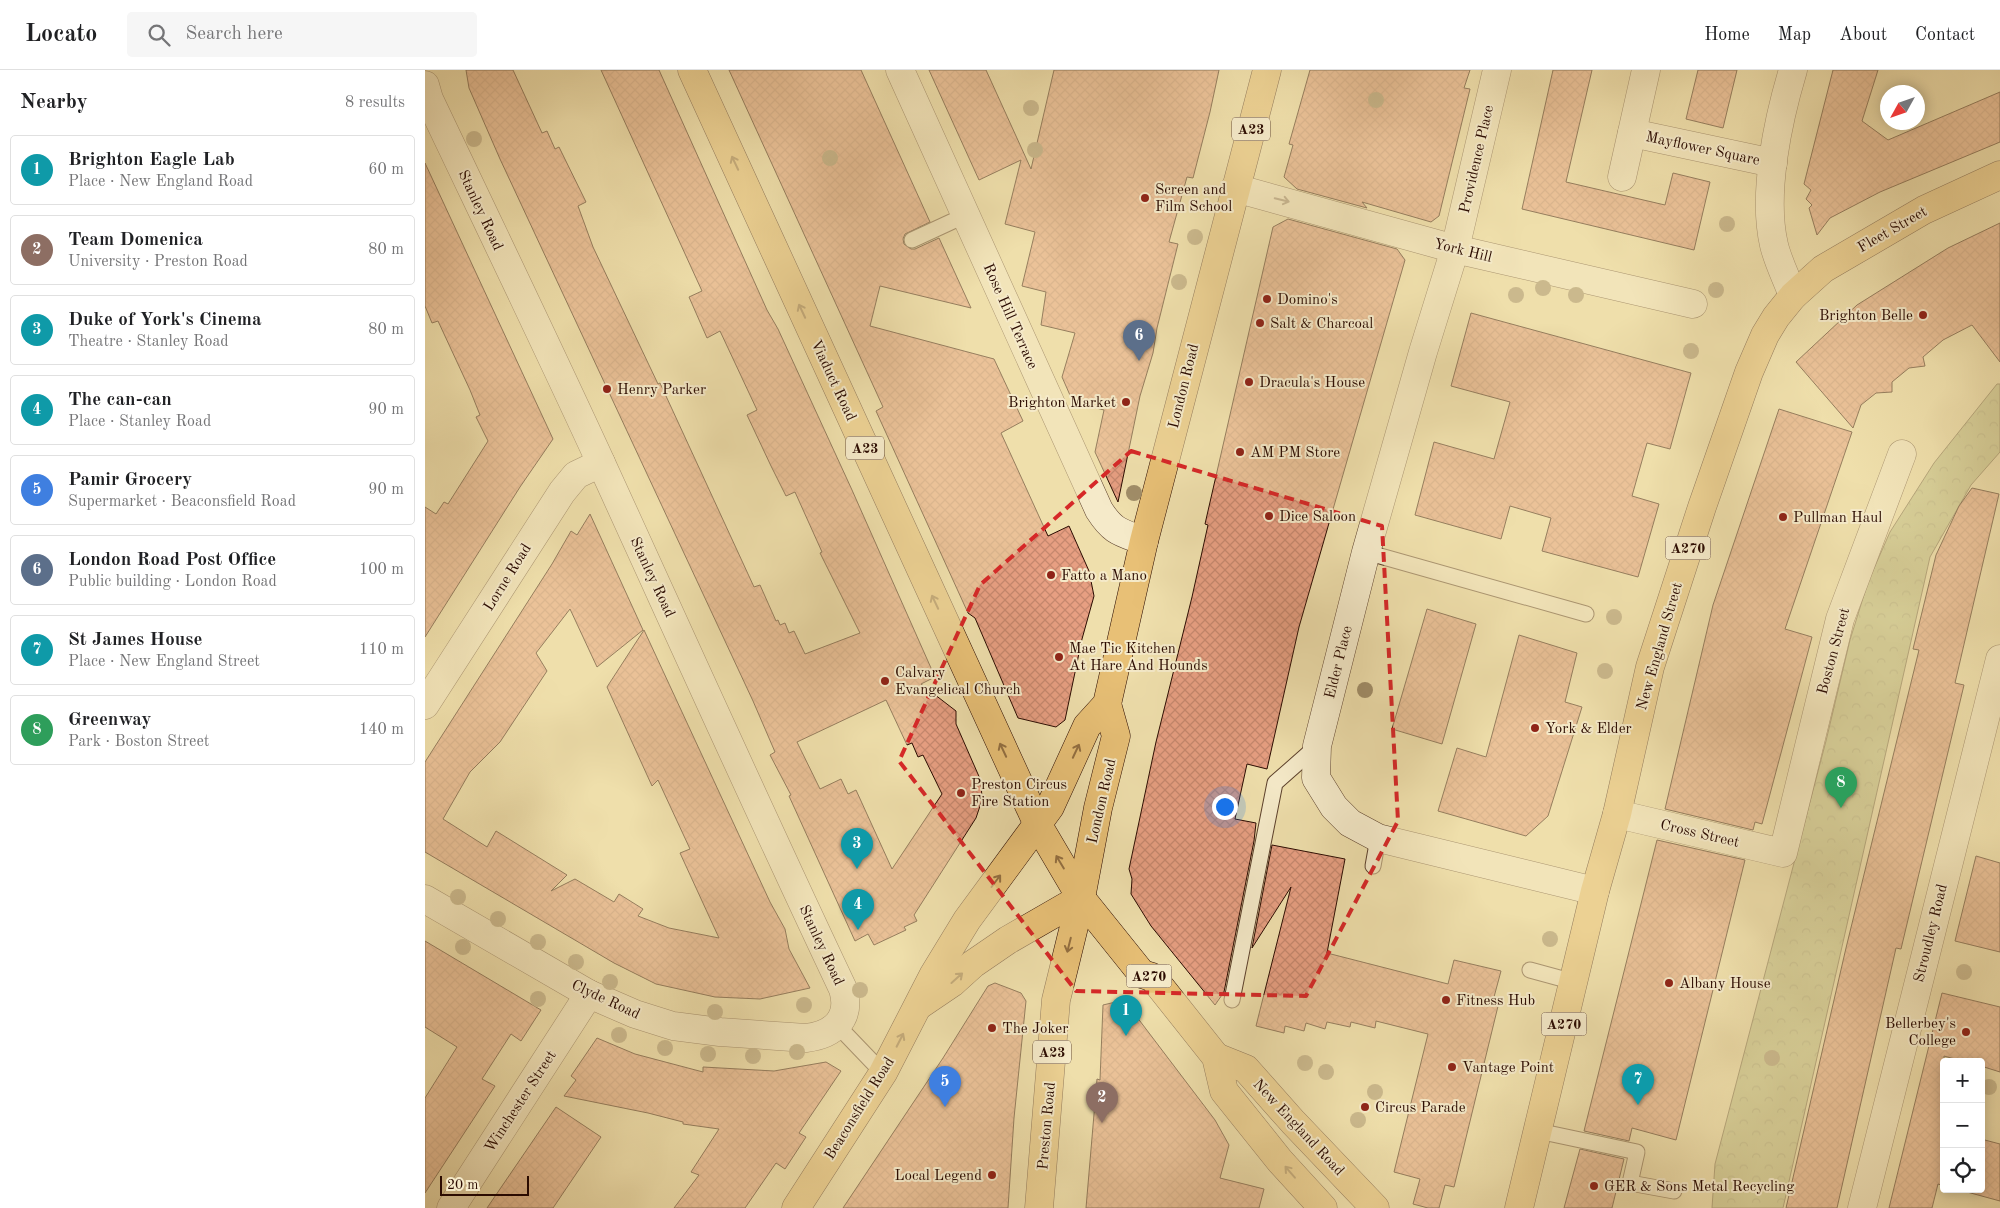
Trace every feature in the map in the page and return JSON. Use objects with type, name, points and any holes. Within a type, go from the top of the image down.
[{"type":"main road","name":"Viaduct Road","points":[[693,70],[1038,826]]},
{"type":"main road","name":"London Road","points":[[1038,826],[1050,807],[1087,726],[1107,704],[1144,540],[1267,70]]},
{"type":"main road","name":"Fleet Street","points":[[1793,296],[1823,269],[1879,236],[1924,210],[2000,175]]},
{"type":"main road","name":"New England Street","points":[[1519,1208],[1595,891],[1617,814],[1650,667],[1702,506],[1749,372],[1765,334],[1793,296]]},
{"type":"main road","name":"London Road","points":[[1081,898],[1098,808],[1116,736],[1107,704]]},
{"type":"main road","name":"A23","points":[[1038,826],[1081,898]]},
{"type":"main road","name":"Beaconsfield Road","points":[[796,1208],[883,1073],[934,974],[967,920],[1038,826]]},
{"type":"main road","name":"Beaconsfield Road","points":[[917,1007],[1008,940],[1081,898]]},
{"type":"main road","name":"A270","points":[[1081,898],[1142,974],[1152,977],[1159,984],[1216,1057],[1224,1092],[1280,1161],[1323,1208]]},
{"type":"main road","name":"Preston Road","points":[[1039,1208],[1056,1000],[1081,898]]},
{"type":"main road","name":"New England Road","points":[[1216,1057],[1246,1069],[1372,1207]]},
{"type":"street","name":"Rose Hill Terrace","points":[[900,70],[1099,510],[1109,525],[1119,532],[1144,540]]},
{"type":"street","name":"Providence Place","points":[[1455,249],[1497,70]]},
{"type":"street","name":"Mayflower Square","points":[[1622,177],[1647,70]]},
{"type":"street","points":[[1793,70],[1785,98],[1773,163],[1771,202],[1774,246],[1793,296]]},
{"type":"street","name":"Stanley Road","points":[[426,95],[601,463],[843,990],[846,1007],[837,1025]]},
{"type":"street","name":"Mayflower Square","points":[[1632,132],[1773,163]]},
{"type":"street","name":"York Hill","points":[[1235,188],[1455,249],[1693,304]]},
{"type":"street","name":"Elder Place","points":[[1455,249],[1423,352],[1366,552],[1317,746],[1316,778],[1334,807],[1350,823],[1378,838],[1595,891]]},
{"type":"street","name":"Boston Street","points":[[1783,853],[1841,618],[1902,454]]},
{"type":"street","name":"Lorne Road","points":[[425,705],[562,492],[576,475],[601,463]]},
{"type":"street","name":"Stroudley Road","points":[[1862,1208],[2000,659]]},
{"type":"street","name":"Cross Street","points":[[1617,814],[1783,853]]},
{"type":"street","name":"Clyde Road","points":[[425,899],[589,994],[635,1014],[673,1026],[720,1032],[805,1038],[823,1035],[837,1025]]},
{"type":"street","name":"Winchester Street","points":[[451,1208],[589,994]]},
{"type":"lane","points":[[912,240],[966,215]]},
{"type":"lane","points":[[1366,552],[1586,614]]},
{"type":"lane","points":[[1232,1000],[1275,783],[1317,746]]},
{"type":"lane","points":[[1373,866],[1378,838]]},
{"type":"lane","points":[[1531,970],[1574,982]]},
{"type":"lane","points":[[837,1025],[883,1073]]},
{"type":"lane","points":[[1538,1131],[1637,1152],[1630,1183],[1674,1191]]},
{"type":"highlighted area","points":[[1131,451],[1382,526],[1398,821],[1306,996],[1076,991],[899,761],[980,585]]},
{"type":"green space","points":[[1997,384],[2000,384],[2000,452],[1971,485],[1930,557],[1783,1208],[1712,1208],[1715,1164],[1826,741],[1850,640],[1868,582],[1890,532],[1934,463]]},
{"type":"building","points":[[466,70],[513,70],[542,133],[547,131],[555,149],[559,147],[586,202],[578,206],[593,247],[658,384],[660,383],[754,587],[760,585],[776,621],[778,620],[780,625],[785,623],[789,633],[794,631],[805,654],[860,633],[820,553],[822,552],[795,492],[786,496],[747,415],[757,410],[720,331],[707,338],[689,297],[702,291],[601,70],[659,70],[767,310],[778,329],[852,490],[935,677],[921,684],[956,711],[956,724],[981,781],[982,800],[976,818],[914,915],[917,921],[904,927],[906,930],[874,945],[868,934],[855,941],[789,796],[791,795],[770,755],[775,752],[753,701],[500,159],[469,88]],"holes":[[[886,700],[907,745],[912,743],[918,757],[923,755],[942,794],[892,869],[856,790],[848,794],[841,779],[820,789],[797,742]]]},
{"type":"building","points":[[729,70],[861,70],[930,222],[905,234],[904,244],[911,249],[915,249],[939,238],[971,308],[880,286],[870,326],[994,359],[1023,421],[1001,433],[1048,536],[1069,526],[1089,571],[1094,596],[1082,639],[1065,720],[1056,727],[1018,718],[975,618],[968,613],[876,411],[883,407]]},
{"type":"building","points":[[929,70],[986,70],[1031,169],[1054,70],[1219,70],[1193,178],[1187,177],[1169,242],[1178,244],[1157,328],[1153,353],[1140,396],[1118,502],[1095,452],[1104,410],[1073,402],[1062,377],[1075,333],[1041,325],[1046,292],[1022,286],[1035,232],[1005,224],[1021,160],[979,180]]},
{"type":"building","points":[[1310,70],[1470,70],[1464,88],[1470,89],[1439,216],[1431,222],[1362,202],[1367,208],[1297,189],[1284,177],[1293,145],[1289,144]]},
{"type":"building","points":[[1553,70],[1592,70],[1566,182],[1665,205],[1673,173],[1710,182],[1694,250],[1522,209]]},
{"type":"building","points":[[1698,70],[1737,70],[1723,128],[1686,119]]},
{"type":"building","points":[[1833,70],[1878,70],[1862,121],[1888,140],[1911,130],[1925,130],[1925,124],[2000,92],[2000,142],[1880,192],[1830,218],[1817,235],[1809,208],[1812,205],[1806,199],[1811,190],[1804,184]]},
{"type":"building","points":[[425,163],[553,439],[520,487],[425,637],[425,507],[436,514],[444,502],[448,504],[488,441],[476,417],[480,415],[470,390],[438,321],[432,323],[425,306]]},
{"type":"building","points":[[1288,219],[1397,249],[1405,260],[1299,627],[1267,769],[1247,764],[1235,819],[1256,823],[1254,841],[1224,992],[1215,1005],[1151,926],[1131,894],[1132,879],[1129,869],[1156,742],[1192,597],[1208,525],[1205,524],[1273,227]]},
{"type":"building","name":"Brighton Belle","points":[[2000,223],[2000,362],[1972,325],[1943,340],[1923,357],[1925,366],[1909,368],[1892,382],[1892,392],[1876,393],[1861,405],[1853,428],[1796,362],[1857,305],[1948,248]]},
{"type":"building","points":[[1471,313],[1691,373],[1670,449],[1647,443],[1632,496],[1659,504],[1638,577],[1542,551],[1551,518],[1510,506],[1501,539],[1415,515],[1434,442],[1494,459],[1510,402],[1451,386]]},
{"type":"building","points":[[1779,409],[1852,432],[1785,629],[1812,637],[1762,824],[1755,822],[1753,830],[1665,809],[1713,605]]},
{"type":"building","points":[[1972,488],[1999,494],[1955,683],[1964,685],[1901,949],[1896,948],[1837,1208],[1786,1208],[1846,948],[1919,650],[1913,649],[1936,555],[1959,506]]},
{"type":"building","points":[[590,514],[643,630],[597,667],[570,609],[536,653],[547,671],[500,742],[470,772],[443,819],[487,847],[496,831],[567,875],[551,891],[575,879],[614,902],[619,894],[643,909],[638,916],[669,928],[719,938],[680,853],[690,849],[658,780],[652,786],[607,687],[644,630],[770,902],[785,929],[789,949],[810,988],[760,999],[715,997],[656,984],[614,963],[425,852],[425,762],[552,564],[571,531],[577,535]]},
{"type":"building","points":[[1427,609],[1476,624],[1442,744],[1392,729]]},
{"type":"building","name":"York & Elder","points":[[1519,635],[1577,653],[1565,702],[1582,707],[1548,816],[1526,836],[1438,811],[1457,748],[1486,757]]},
{"type":"building","name":"Albany House","points":[[1657,840],[1745,860],[1676,1140],[1632,1128],[1629,1141],[1584,1131]]},
{"type":"building","points":[[1272,845],[1345,859],[1327,953],[1448,984],[1454,960],[1501,971],[1494,997],[1500,998],[1454,1187],[1445,1185],[1439,1208],[1428,1208],[1413,1204],[1420,1179],[1394,1172],[1428,1034],[1376,1021],[1375,1028],[1351,1022],[1350,1027],[1327,1022],[1325,1029],[1306,1023],[1304,1031],[1285,1026],[1284,1033],[1256,1026],[1291,887],[1252,948]]},
{"type":"building","points":[[1976,856],[2000,863],[2000,952],[1955,941]]},
{"type":"building","points":[[425,941],[541,1010],[521,1041],[511,1034],[482,1079],[495,1086],[425,1193],[425,1098],[457,1047],[425,1027]]},
{"type":"building","points":[[995,983],[1021,993],[1026,1001],[1014,1118],[1008,1208],[843,1208],[943,1058],[988,986]]},
{"type":"building","name":"Bellerbey's College","points":[[1942,993],[2000,1007],[2000,1072],[1985,1067],[1985,1058],[1951,1058],[1944,1056],[1944,1058],[1940,1058],[1940,1185],[1938,1184],[1932,1208],[1889,1208]]},
{"type":"building","points":[[1124,1000],[1215,1120],[1229,1145],[1220,1178],[1264,1189],[1259,1208],[1086,1208],[1097,1079],[1100,1080],[1103,1005]]},
{"type":"building","points":[[597,1038],[635,1054],[703,1072],[703,1067],[774,1071],[826,1062],[841,1071],[799,1133],[806,1137],[785,1169],[776,1163],[745,1208],[674,1208],[699,1175],[691,1172],[719,1129],[683,1124],[683,1122],[648,1113],[564,1096],[576,1080],[571,1076]]},
{"type":"building","points":[[556,1107],[601,1137],[553,1208],[487,1208]]},
{"type":"building","points":[[1985,1140],[2000,1144],[2000,1201],[1971,1193],[1985,1193]]},
{"type":"building","name":"GER & Sons Metal Recycling","points":[[1580,1149],[1624,1159],[1612,1208],[1564,1208]]},
{"type":"place","name":"Screen and Film School","points":[[1145,198]]},
{"type":"place","name":"Domino's","points":[[1267,299]]},
{"type":"place","name":"Brighton Belle","points":[[1923,315]]},
{"type":"place","name":"Salt & Charcoal","points":[[1260,323]]},
{"type":"place","name":"London Road Post Office","points":[[1139,361]]},
{"type":"place","name":"Dracula's House","points":[[1249,382]]},
{"type":"place","name":"Henry Parker","points":[[607,389]]},
{"type":"place","name":"Brighton Market","points":[[1126,402]]},
{"type":"place","name":"AM PM Store","points":[[1240,452]]},
{"type":"place","name":"Dice Saloon","points":[[1269,516]]},
{"type":"place","name":"Pullman Haul","points":[[1783,517]]},
{"type":"place","name":"Fatto a Mano","points":[[1051,575]]},
{"type":"place","name":"Mae Tic Kitchen At Hare And Hounds","points":[[1059,657]]},
{"type":"place","name":"Calvary Evangelical Church","points":[[885,681]]},
{"type":"place","name":"York & Elder","points":[[1535,728]]},
{"type":"place","name":"Preston Circus Fire Station","points":[[961,793]]},
{"type":"place","name":"Greenway","points":[[1841,808]]},
{"type":"place","name":"Duke of York's Cinema","points":[[857,869]]},
{"type":"place","name":"The can-can","points":[[858,930]]},
{"type":"place","name":"Albany House","points":[[1669,983]]},
{"type":"place","name":"Fitness Hub","points":[[1446,1000]]},
{"type":"place","name":"The Joker","points":[[992,1028]]},
{"type":"place","name":"Bellerbey's College","points":[[1966,1032]]},
{"type":"place","name":"Brighton Eagle Lab","points":[[1126,1036]]},
{"type":"place","name":"Vantage Point","points":[[1452,1067]]},
{"type":"place","name":"St James House","points":[[1638,1105]]},
{"type":"place","name":"Pamir Grocery","points":[[945,1107]]},
{"type":"place","name":"Circus Parade","points":[[1365,1107]]},
{"type":"place","name":"Team Domenica","points":[[1102,1123]]},
{"type":"place","name":"Local Legend","points":[[992,1175]]},
{"type":"place","name":"GER & Sons Metal Recycling","points":[[1594,1186]]}]
